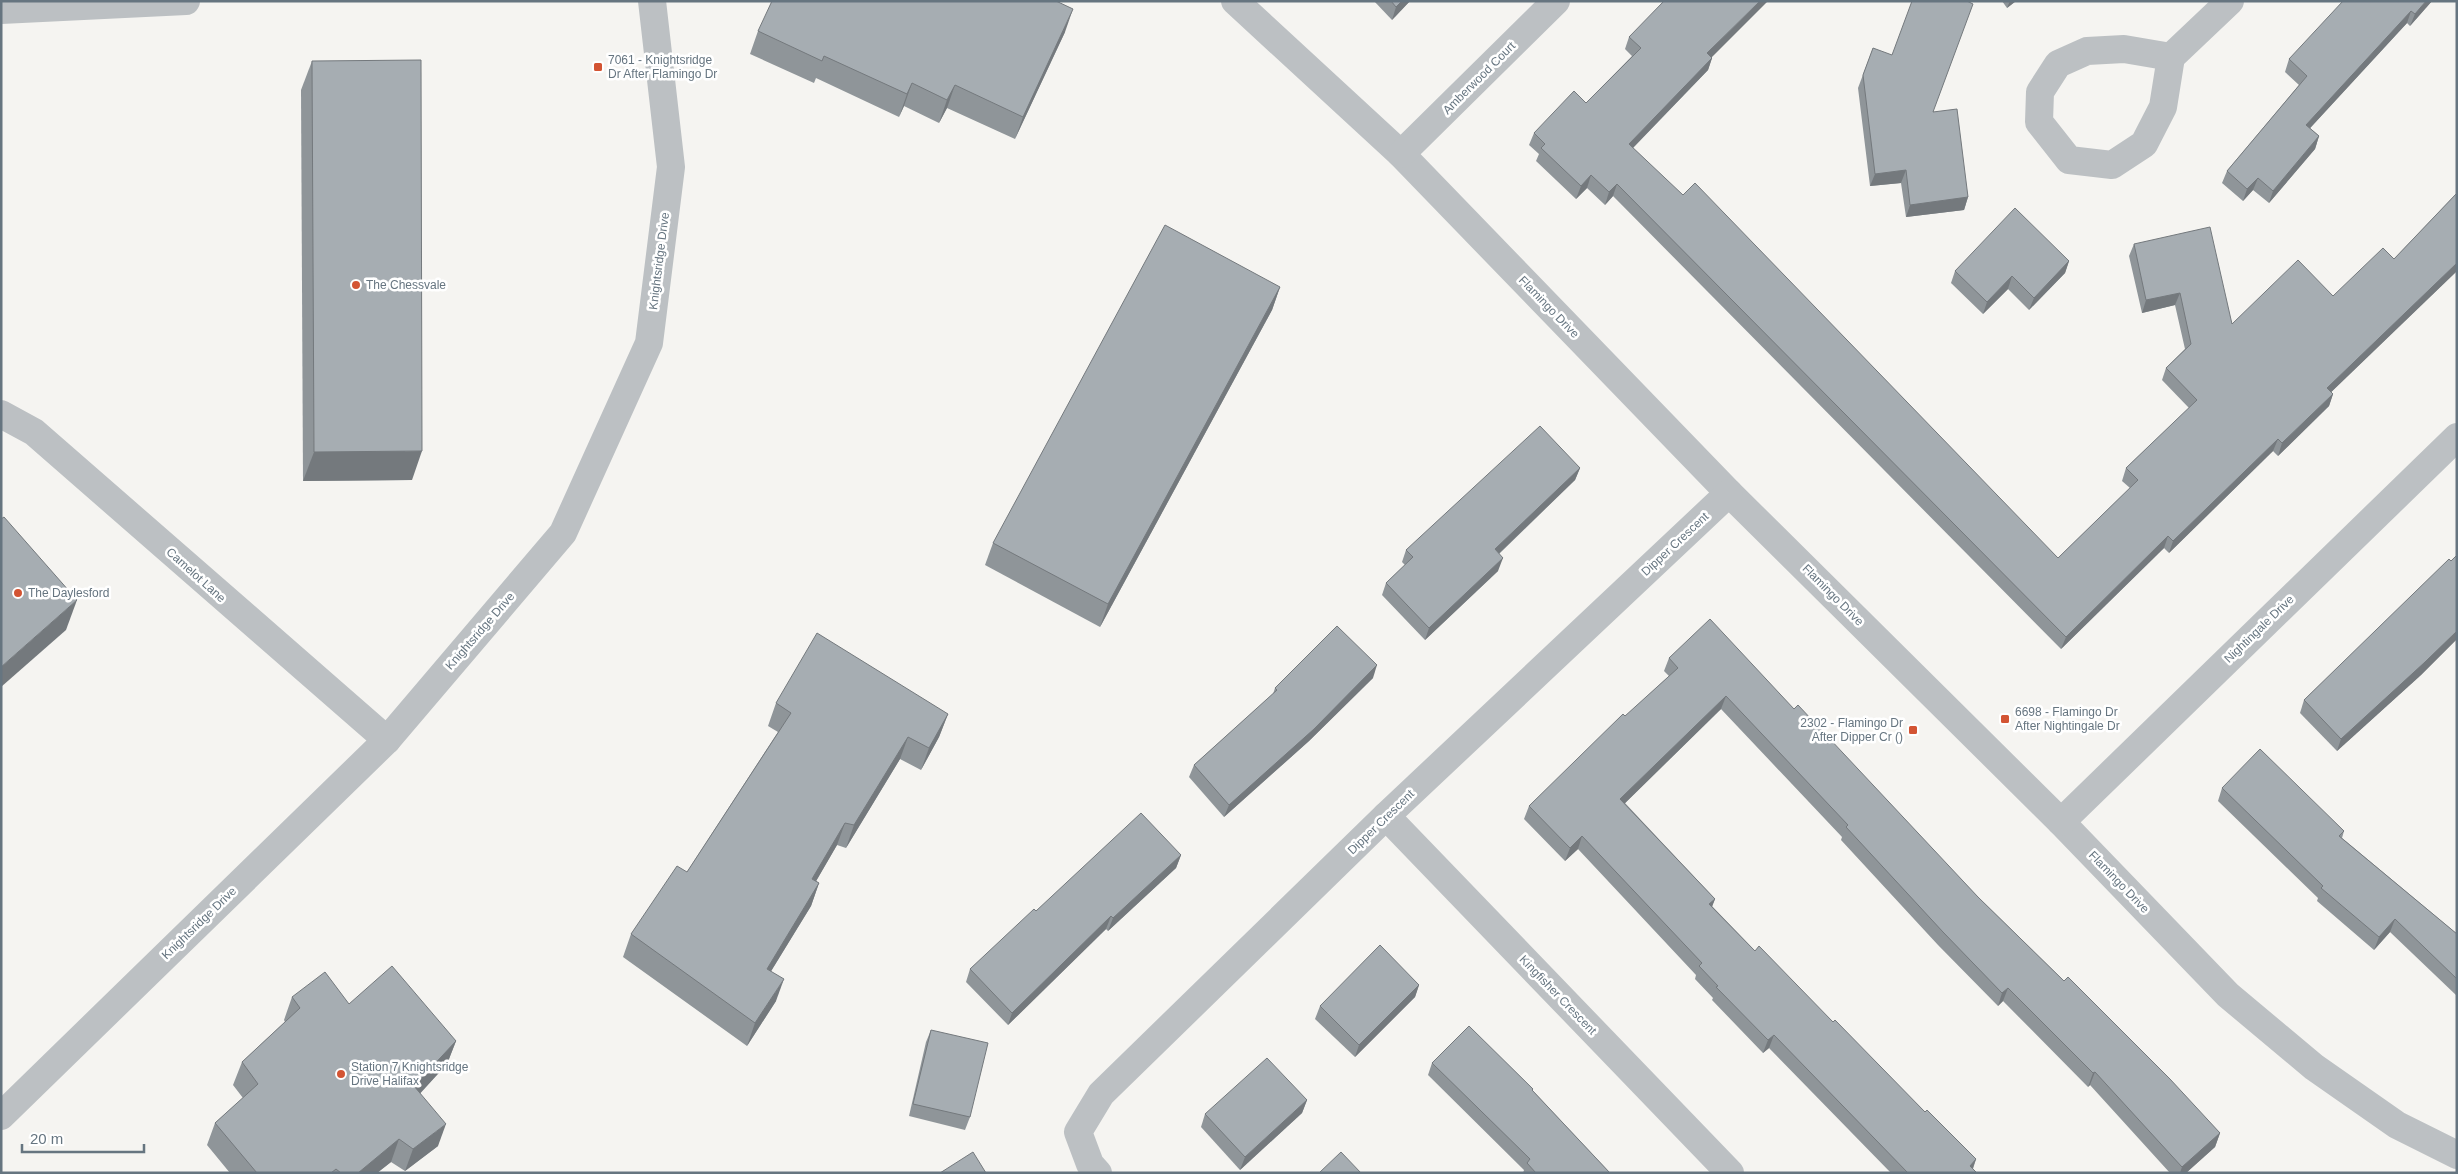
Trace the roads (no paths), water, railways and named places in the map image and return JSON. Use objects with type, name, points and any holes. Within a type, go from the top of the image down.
[{"type":"street","points":[[1,10],[186,1]]},
{"type":"street","name":"Knightsridge Drive","points":[[1,1116],[386,740],[564,533],[649,343],[671,167],[652,1]]},
{"type":"street","name":"Flamingo Drive","points":[[1236,1],[1401,154],[1729,492],[2061,822],[2228,995],[2314,1067],[2397,1125],[2457,1156]]},
{"type":"street","name":"Amberwood Court","points":[[1401,154],[1556,1]]},
{"type":"street","points":[[2171,57],[2124,49],[2087,51],[2058,64],[2040,92],[2040,122],[2069,160],[2112,165],[2144,144],[2163,108],[2171,57],[2230,1]]},
{"type":"street","name":"Camelot Lane","points":[[1,414],[34,432],[386,740]]},
{"type":"street","name":"Nightingale Drive","points":[[2061,822],[2457,436]]},
{"type":"street","name":"Dipper Crescent","points":[[1098,1173],[1090,1164],[1078,1132],[1101,1094],[1386,816],[1729,492]]},
{"type":"street","name":"Kingfisher Crescent","points":[[1386,816],[1730,1173]]},
{"type":"place","name":"7061 - Knightsridge Dr After Flamingo Dr","points":[[598,67]]},
{"type":"place","name":"The Chessvale","points":[[356,285]]},
{"type":"place","name":"The Daylesford","points":[[18,593]]},
{"type":"place","name":"6698 - Flamingo Dr After Nightingale Dr","points":[[2005,719]]},
{"type":"place","name":"2302 - Flamingo Dr After Dipper Cr ()","points":[[1913,730]]},
{"type":"place","name":"Station 7 Knightsridge Drive Halifax","points":[[341,1074]]}]
